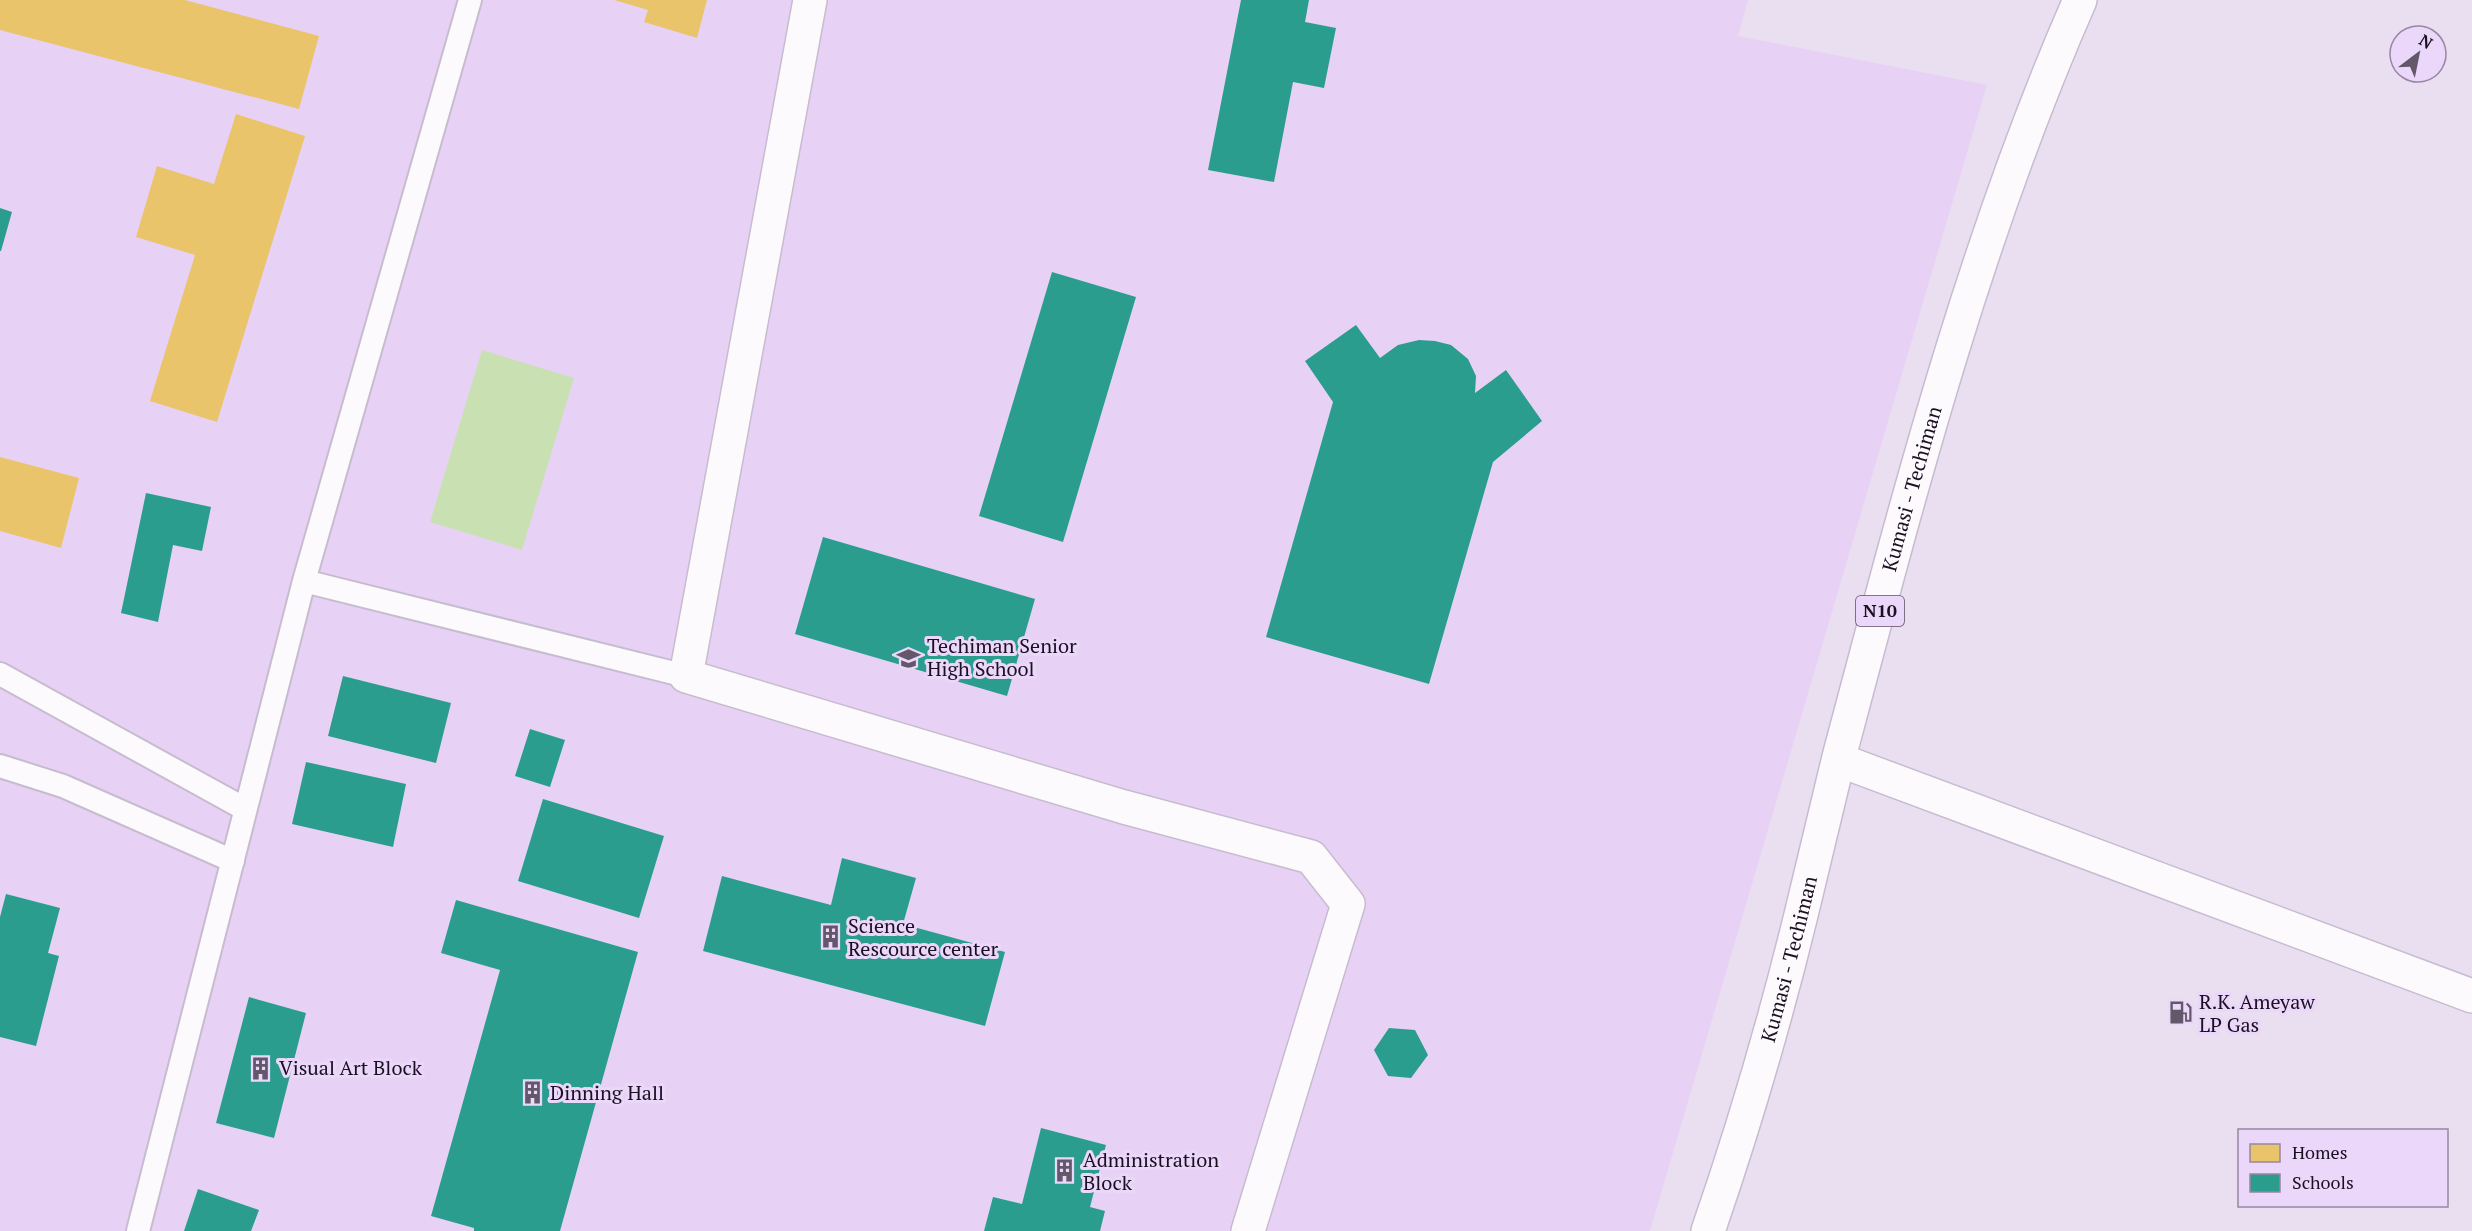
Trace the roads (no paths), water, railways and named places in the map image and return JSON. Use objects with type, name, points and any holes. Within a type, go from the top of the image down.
[{"type":"main road","points":[[810,0],[686,675],[1124,807],[1311,856],[1348,904],[1248,1231]]},
{"type":"main road","name":"Kumasi - Techiman","points":[[1708,1231],[1759,1068],[1801,918],[1839,760],[1936,403],[1984,250],[2026,134],[2080,0]]},
{"type":"main road","points":[[1839,760],[2472,996]]},
{"type":"lane","points":[[138,1231],[304,581],[470,0]]},
{"type":"lane","points":[[304,581],[686,675]]},
{"type":"lane","points":[[0,674],[245,810]]},
{"type":"lane","points":[[0,766],[63,786],[233,861]]},
{"type":"place","name":"Techiman Senior High School","points":[[909,658]]},
{"type":"place","name":"Science Rescource center","points":[[830,937]]},
{"type":"place","name":"R.K. Ameyaw LP Gas","points":[[2181,1013]]},
{"type":"place","name":"Visual Art Block","points":[[261,1068]]},
{"type":"place","name":"Dinning Hall","points":[[532,1093]]},
{"type":"place","name":"Administration Block","points":[[1065,1171]]}]
